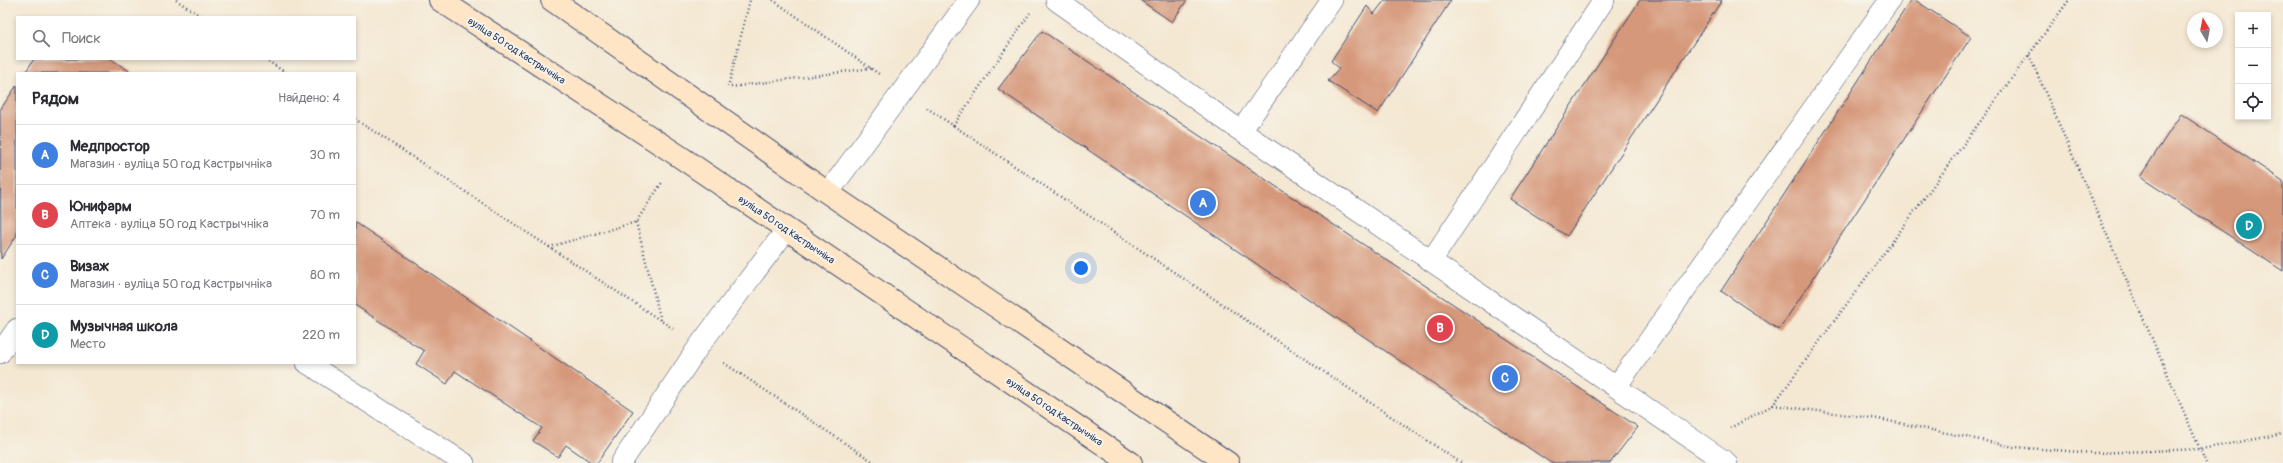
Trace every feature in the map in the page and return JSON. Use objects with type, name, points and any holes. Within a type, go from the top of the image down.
[{"type":"main road","name":"вуліца 50 год Кастрычніка","points":[[440,0],[786,229],[1131,463]]},
{"type":"main road","points":[[552,0],[828,193],[1228,463]]},
{"type":"lane","points":[[828,193],[969,0]]},
{"type":"lane","points":[[1056,0],[1241,131],[1727,463]]},
{"type":"lane","points":[[1241,131],[1332,0]]},
{"type":"lane","points":[[1431,260],[1604,0]]},
{"type":"lane","points":[[1616,387],[1890,0]]},
{"type":"lane","points":[[621,463],[699,346],[786,229]]},
{"type":"lane","points":[[0,353],[16,330]]},
{"type":"lane","points":[[309,364],[464,463]]},
{"type":"path","points":[[176,0],[200,16]]},
{"type":"path","points":[[773,0],[871,68],[902,92],[1461,463]]},
{"type":"path","points":[[1700,444],[1773,405],[2069,0]]},
{"type":"path","points":[[2029,55],[2206,463]]},
{"type":"path","points":[[266,60],[284,72]]},
{"type":"path","points":[[728,88],[871,68]]},
{"type":"path","points":[[356,120],[875,463]]},
{"type":"path","points":[[636,222],[661,321]]},
{"type":"path","points":[[1773,405],[1879,419],[2014,447],[2094,453],[2201,449],[2283,434]]},
{"type":"building","points":[[1140,0],[1187,0],[1172,22]]},
{"type":"building","points":[[1385,0],[1451,0],[1378,113],[1328,81],[1339,68],[1331,61],[1367,6],[1374,14]]},
{"type":"building","points":[[1640,0],[1722,0],[1567,236],[1510,199]]},
{"type":"building","points":[[1911,0],[1915,0],[1971,37],[1779,330],[1721,291]]},
{"type":"building","points":[[1042,31],[1638,427],[1610,463],[1551,463],[998,89]]},
{"type":"building","points":[[33,60],[112,60],[130,72],[26,72]]},
{"type":"building","points":[[16,86],[16,236],[1,259],[0,110]]},
{"type":"building","points":[[2181,114],[2283,181],[2283,271],[2140,177]]},
{"type":"building","points":[[356,223],[633,411],[597,463],[592,463],[566,445],[558,457],[533,441],[542,428],[455,371],[447,384],[416,364],[424,351],[356,306]]},
{"type":"place","name":"Медпростор","points":[[1203,203]]},
{"type":"place","name":"Музычная школа","points":[[2249,226]]},
{"type":"place","name":"Юнифарм","points":[[1440,328]]},
{"type":"place","name":"Визаж","points":[[1505,378]]}]
